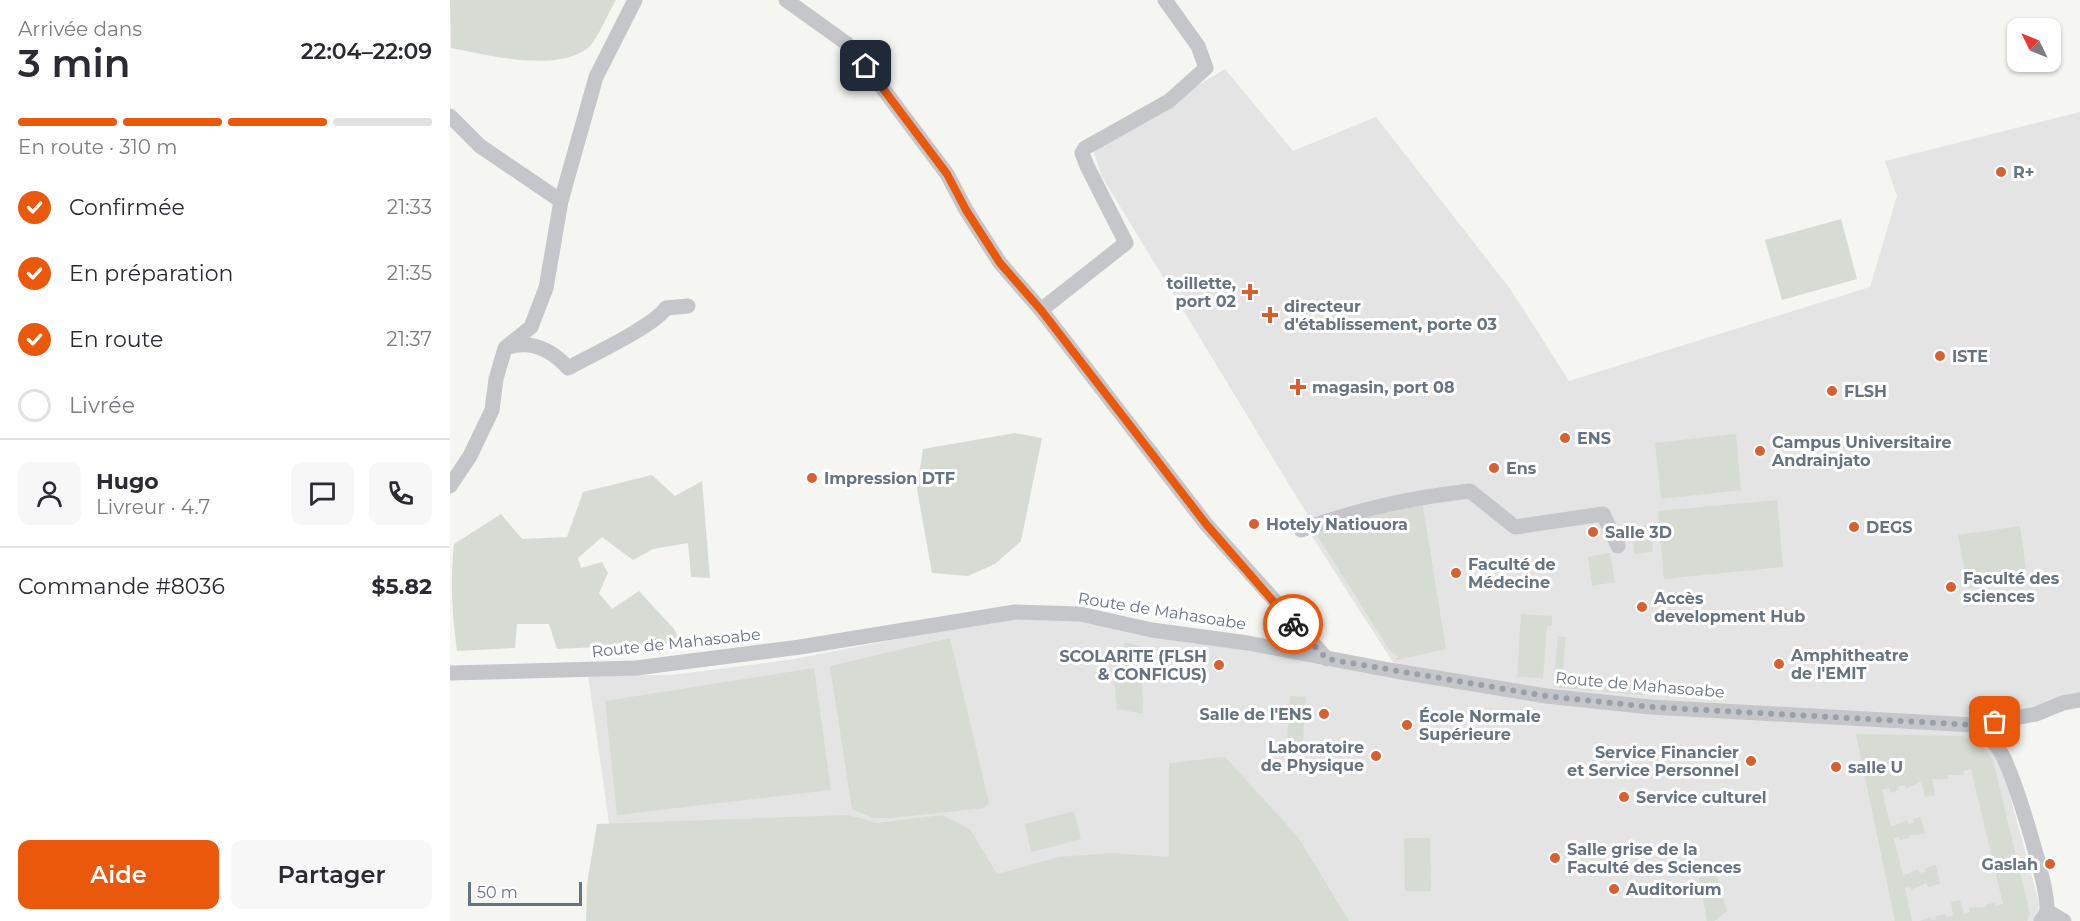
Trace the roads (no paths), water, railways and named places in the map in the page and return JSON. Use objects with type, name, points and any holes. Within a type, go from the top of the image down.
[{"type":"street","points":[[450,486],[470,456],[492,410],[496,379],[505,348],[531,327],[546,288],[561,201],[596,78],[635,0]]},
{"type":"street","points":[[786,0],[846,43],[866,66],[947,174],[966,210],[1000,263],[1041,310],[1206,524],[1327,659]]},
{"type":"street","points":[[1041,310],[1126,243],[1087,166],[1082,153],[1085,148],[1169,101],[1206,68],[1198,46],[1165,0]]},
{"type":"street","points":[[450,116],[480,146],[561,201]]},
{"type":"street","points":[[505,348],[522,343],[538,346],[558,356],[567,368],[617,340],[635,333],[660,317],[666,308],[688,306]]},
{"type":"street","points":[[1301,530],[1357,510],[1391,502],[1470,491],[1515,527],[1603,514],[1618,546]]},
{"type":"street","name":"Route de Mahasoabe","points":[[450,673],[636,668],[800,647],[1015,612],[1080,614],[1152,630],[1248,643],[1327,659],[1546,696],[1621,704],[1974,725],[2036,714],[2063,703],[2080,700]]},
{"type":"street","points":[[1974,725],[1992,740],[2002,753],[2032,846],[2044,916],[2064,921]]},
{"type":"place","name":"R+","points":[[2001,172]]},
{"type":"place","name":"toillette, port 02","points":[[1250,292]]},
{"type":"place","name":"directeur d'établissement, porte 03","points":[[1270,315]]},
{"type":"place","name":"ISTE","points":[[1940,356]]},
{"type":"place","name":"magasin, port 08","points":[[1298,387]]},
{"type":"place","name":"FLSH","points":[[1832,391]]},
{"type":"place","name":"ENS","points":[[1565,438]]},
{"type":"place","name":"Campus Universitaire Andrainjato","points":[[1760,451]]},
{"type":"place","name":"Ens","points":[[1494,468]]},
{"type":"place","name":"Impression DTF","points":[[812,478]]},
{"type":"place","name":"Hotely Natiouora","points":[[1254,524]]},
{"type":"place","name":"DEGS","points":[[1854,527]]},
{"type":"place","name":"Salle 3D","points":[[1593,532]]},
{"type":"place","name":"Faculté de Médecine","points":[[1456,573]]},
{"type":"place","name":"Faculté des sciences","points":[[1951,587]]},
{"type":"place","name":"Accès development Hub","points":[[1642,607]]},
{"type":"place","name":"Amphitheatre de l'EMIT","points":[[1779,664]]},
{"type":"place","name":"SCOLARITE (FLSH & CONFICUS)","points":[[1219,665]]},
{"type":"place","name":"Salle de l'ENS","points":[[1324,714]]},
{"type":"place","name":"École Normale Supérieure","points":[[1407,725]]},
{"type":"place","name":"Laboratoire de Physique","points":[[1376,756]]},
{"type":"place","name":"Service Financier et Service Personnel","points":[[1751,761]]},
{"type":"place","name":"salle U","points":[[1836,767]]},
{"type":"place","name":"Service culturel","points":[[1624,797]]},
{"type":"place","name":"Salle grise de la Faculté des Sciences","points":[[1555,858]]},
{"type":"place","name":"Gaslah","points":[[2050,864]]},
{"type":"place","name":"Auditorium","points":[[1614,889]]}]
